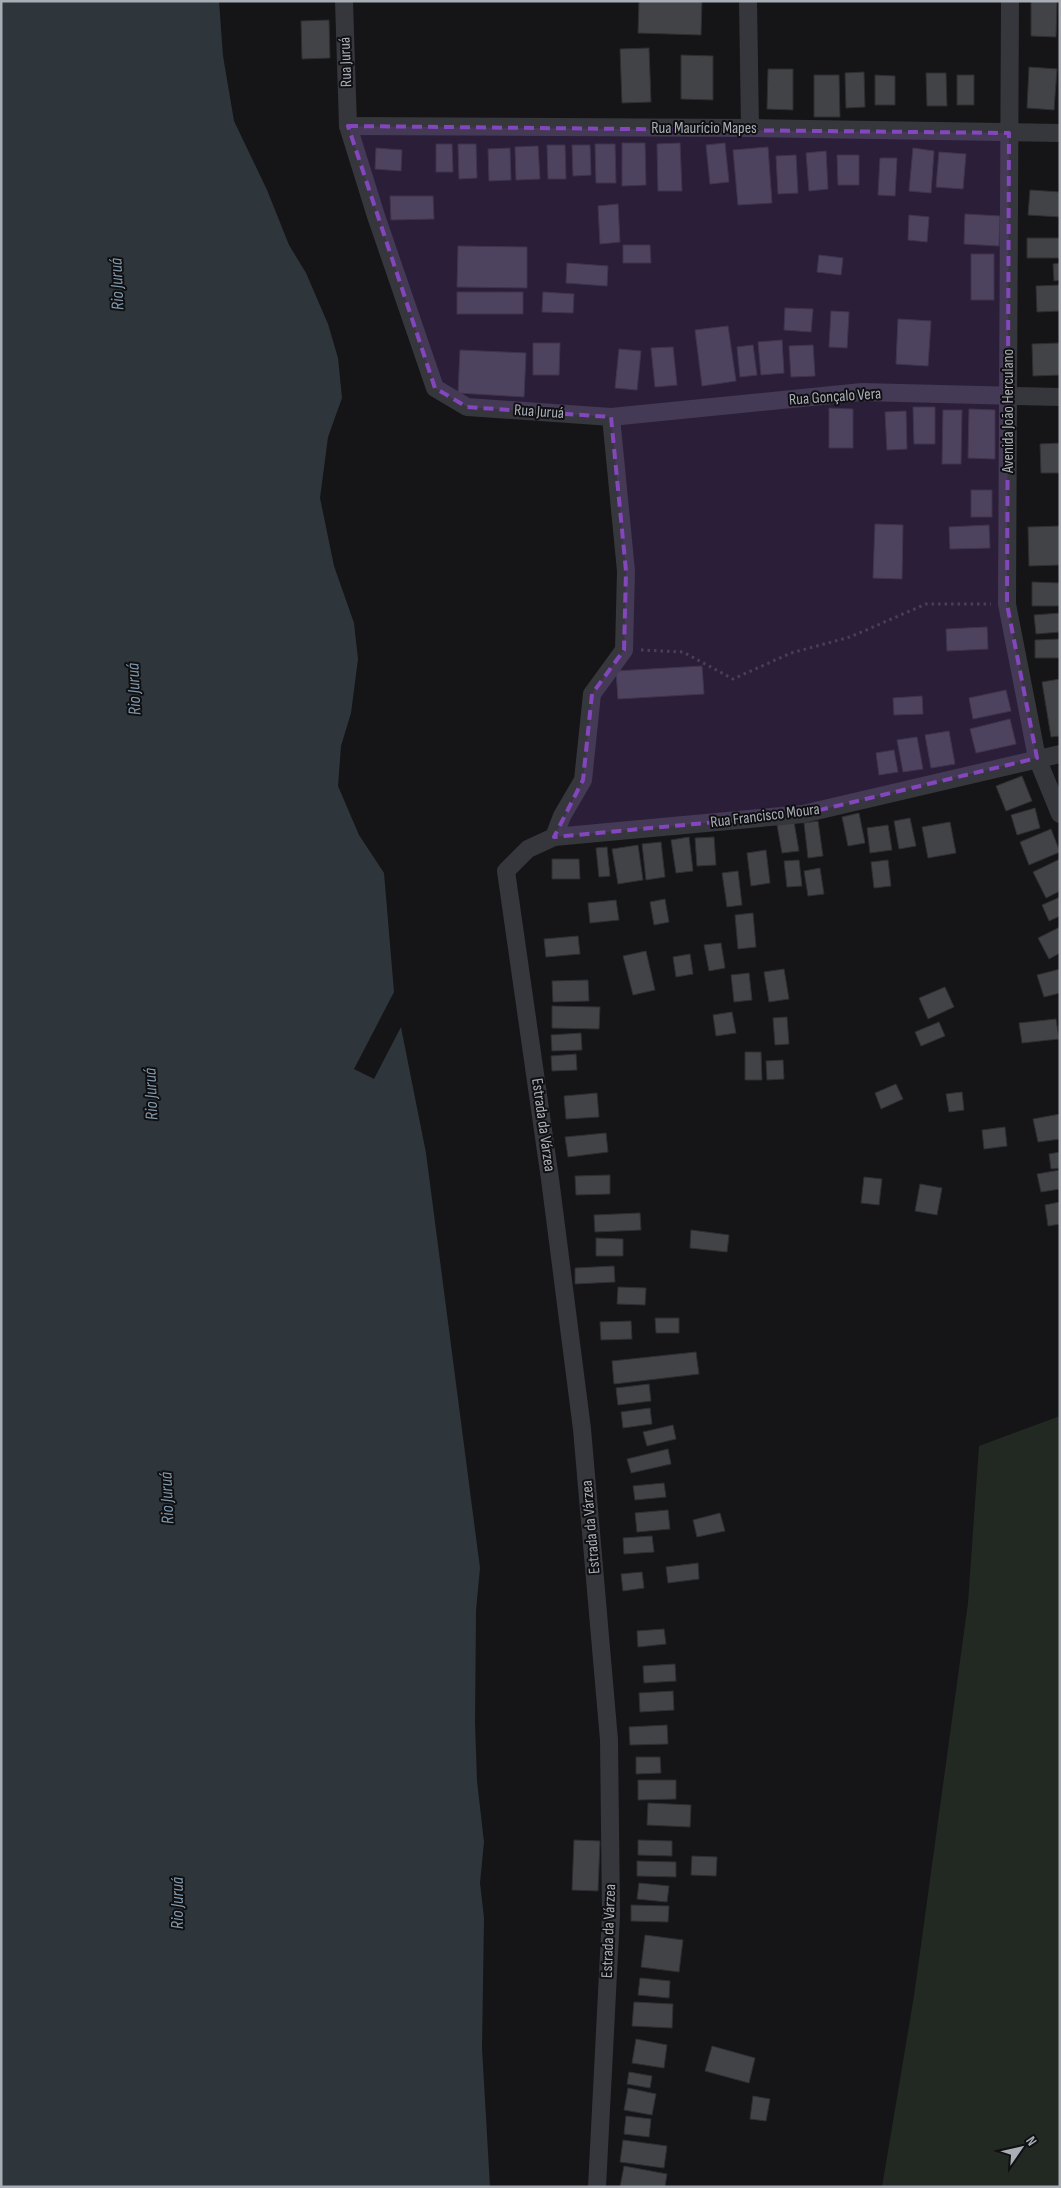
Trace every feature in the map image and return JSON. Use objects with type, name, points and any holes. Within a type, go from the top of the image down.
[{"type":"street","name":"Rua Juruá","points":[[344,1],[348,126],[376,216],[435,388],[467,407],[611,417]]},
{"type":"street","points":[[748,1],[750,128]]},
{"type":"street","name":"Avenida João Herculano","points":[[1010,1],[1007,604],[1037,758],[1060,814]]},
{"type":"street","name":"Rua Maurício Mapes","points":[[348,126],[750,128],[1060,133]]},
{"type":"street","name":"Rua Gonçalo Vera","points":[[611,417],[862,392],[1060,397]]},
{"type":"street","points":[[554,837],[562,816],[583,780],[592,694],[624,650],[626,571],[611,417]]},
{"type":"street","name":"Rua Francisco Moura","points":[[506,871],[528,849],[554,837],[803,814],[1060,754]]},
{"type":"street","name":"Estrada da Várzea","points":[[506,871],[550,1179],[582,1429],[609,1740],[611,1915],[596,2187]]},
{"type":"path","points":[[624,650],[683,652],[733,679],[791,653],[850,637],[926,604],[1007,604]]},
{"type":"highlighted area","points":[[348,126],[1009,133],[1007,604],[1037,758],[803,814],[554,837],[583,780],[592,694],[624,650],[626,571],[611,417],[467,407],[435,388]]},
{"type":"shaded area","points":[[1060,1416],[1060,2187],[882,2187],[914,1996],[968,1603],[979,1446]]},
{"type":"water","name":"Rio Juruá","points":[[1,1],[219,1],[223,56],[234,121],[267,190],[289,245],[306,273],[328,324],[338,358],[342,398],[328,437],[320,498],[334,566],[354,623],[358,659],[351,713],[341,746],[338,786],[359,835],[384,873],[394,992],[426,1153],[480,1568],[476,1610],[475,1723],[477,1781],[484,1842],[480,1883],[484,1918],[482,2048],[490,2187],[1,2187]]},
{"type":"pier","points":[[394,992],[397,994],[402,1025],[374,1079],[354,1069]]},
{"type":"building","points":[[639,1],[702,1],[701,35],[638,33]]},
{"type":"building","points":[[1031,1],[1057,1],[1056,37],[1031,36]]},
{"type":"building","points":[[329,20],[330,58],[302,59],[301,21]]},
{"type":"building","points":[[649,48],[651,102],[622,103],[620,49]]},
{"type":"building","points":[[681,55],[713,56],[713,100],[681,99]]},
{"type":"building","points":[[1029,67],[1057,69],[1054,110],[1027,108]]},
{"type":"building","points":[[768,69],[793,69],[793,110],[767,109]]},
{"type":"building","points":[[864,72],[865,107],[846,108],[845,73]]},
{"type":"building","points":[[926,73],[946,73],[947,106],[927,106]]},
{"type":"building","points":[[814,75],[839,75],[840,117],[814,117]]},
{"type":"building","points":[[875,75],[895,76],[895,105],[875,105]]},
{"type":"building","points":[[957,75],[974,75],[974,105],[957,105]]},
{"type":"building","points":[[622,143],[645,143],[646,185],[622,186]]},
{"type":"building","points":[[680,143],[682,191],[658,191],[657,144]]},
{"type":"building","points":[[725,143],[729,182],[710,184],[706,145]]},
{"type":"building","points":[[436,144],[452,144],[453,172],[436,172]]},
{"type":"building","points":[[458,144],[476,144],[477,178],[459,179]]},
{"type":"building","points":[[595,144],[615,144],[616,183],[596,183]]},
{"type":"building","points":[[547,145],[565,145],[566,179],[548,179]]},
{"type":"building","points":[[572,145],[590,145],[591,175],[573,176]]},
{"type":"building","points":[[538,146],[540,179],[516,180],[515,147]]},
{"type":"building","points":[[768,147],[772,203],[738,205],[733,150]]},
{"type":"building","points":[[376,148],[402,150],[401,171],[375,169]]},
{"type":"building","points":[[510,148],[511,180],[489,181],[488,149]]},
{"type":"building","points":[[913,148],[934,151],[931,193],[909,191]]},
{"type":"building","points":[[826,151],[828,189],[809,191],[806,153]]},
{"type":"building","points":[[939,152],[966,154],[963,189],[936,187]]},
{"type":"building","points":[[796,155],[798,193],[778,194],[776,156]]},
{"type":"building","points":[[837,155],[859,155],[859,185],[838,185]]},
{"type":"building","points":[[880,158],[897,158],[895,196],[878,195]]},
{"type":"building","points":[[1030,190],[1060,192],[1060,217],[1028,215]]},
{"type":"building","points":[[390,196],[433,196],[434,219],[391,220]]},
{"type":"building","points":[[618,204],[620,242],[600,244],[598,206]]},
{"type":"building","points":[[965,214],[1000,216],[999,246],[964,244]]},
{"type":"building","points":[[909,215],[929,217],[927,242],[908,240]]},
{"type":"building","points":[[1027,238],[1060,238],[1060,258],[1027,258]]},
{"type":"building","points":[[623,245],[650,245],[651,263],[623,263]]},
{"type":"building","points":[[458,246],[527,247],[527,288],[457,287]]},
{"type":"building","points":[[971,254],[994,254],[994,300],[971,300]]},
{"type":"building","points":[[819,255],[843,258],[841,275],[817,272]]},
{"type":"building","points":[[567,263],[608,266],[607,286],[566,283]]},
{"type":"building","points":[[1060,263],[1060,280],[1054,281],[1053,264]]},
{"type":"building","points":[[1060,285],[1060,311],[1037,312],[1036,286]]},
{"type":"building","points":[[457,292],[523,292],[523,314],[457,314]]},
{"type":"building","points":[[543,292],[574,294],[573,313],[542,312]]},
{"type":"building","points":[[785,308],[813,309],[811,332],[784,330]]},
{"type":"building","points":[[831,311],[849,312],[847,348],[829,347]]},
{"type":"building","points":[[898,319],[931,321],[928,366],[896,364]]},
{"type":"building","points":[[728,326],[736,381],[702,386],[695,330]]},
{"type":"building","points":[[782,340],[784,373],[761,375],[758,342]]},
{"type":"building","points":[[533,343],[560,343],[559,375],[533,375]]},
{"type":"building","points":[[1060,343],[1060,375],[1033,376],[1032,344]]},
{"type":"building","points":[[753,345],[757,375],[740,377],[737,347]]},
{"type":"building","points":[[813,345],[815,376],[791,377],[789,346]]},
{"type":"building","points":[[673,347],[677,385],[655,387],[651,348]]},
{"type":"building","points":[[619,349],[641,351],[637,390],[615,388]]},
{"type":"building","points":[[460,350],[526,353],[524,397],[458,393]]},
{"type":"building","points":[[913,407],[935,407],[935,444],[914,444]]},
{"type":"building","points":[[829,408],[853,409],[853,448],[829,448]]},
{"type":"building","points":[[969,409],[995,410],[995,459],[968,458]]},
{"type":"building","points":[[943,410],[962,410],[961,464],[942,464]]},
{"type":"building","points":[[906,411],[907,449],[887,450],[885,412]]},
{"type":"building","points":[[1060,443],[1060,473],[1041,473],[1040,444]]},
{"type":"building","points":[[971,490],[992,490],[992,517],[971,517]]},
{"type":"building","points":[[875,524],[903,525],[902,579],[873,578]]},
{"type":"building","points":[[989,525],[990,548],[950,549],[949,527]]},
{"type":"building","points":[[1060,526],[1060,565],[1029,566],[1028,527]]},
{"type":"building","points":[[1032,582],[1060,583],[1060,606],[1032,606]]},
{"type":"building","points":[[1060,613],[1060,632],[1036,634],[1034,615]]},
{"type":"building","points":[[987,627],[988,649],[947,651],[946,629]]},
{"type":"building","points":[[1060,639],[1060,658],[1035,658],[1035,640]]},
{"type":"building","points":[[702,666],[704,694],[618,699],[616,671]]},
{"type":"building","points":[[1060,679],[1060,736],[1051,737],[1042,682]]},
{"type":"building","points":[[1006,690],[1011,711],[973,719],[969,698]]},
{"type":"building","points":[[922,696],[923,714],[894,715],[893,698]]},
{"type":"building","points":[[1010,719],[1016,744],[976,753],[970,729]]},
{"type":"building","points":[[949,731],[955,764],[931,768],[925,735]]},
{"type":"building","points":[[917,737],[923,769],[903,772],[897,740]]},
{"type":"building","points":[[894,750],[898,772],[879,775],[876,753]]},
{"type":"building","points":[[1022,776],[1032,801],[1006,811],[996,786]]},
{"type":"building","points":[[1035,808],[1040,828],[1017,835],[1011,815]]},
{"type":"building","points":[[859,813],[865,843],[848,846],[842,817]]},
{"type":"building","points":[[910,818],[916,846],[899,849],[894,821]]},
{"type":"building","points":[[818,821],[823,856],[808,858],[804,823]]},
{"type":"building","points":[[794,822],[799,851],[782,853],[777,825]]},
{"type":"building","points":[[950,822],[956,853],[928,858],[922,827]]},
{"type":"building","points":[[888,825],[892,850],[870,853],[867,828]]},
{"type":"building","points":[[1051,829],[1060,852],[1029,865],[1020,842]]},
{"type":"building","points":[[689,837],[693,871],[676,873],[671,840]]},
{"type":"building","points":[[714,837],[716,865],[697,866],[695,838]]},
{"type":"building","points":[[661,842],[665,877],[646,880],[642,844]]},
{"type":"building","points":[[638,845],[643,880],[618,884],[612,849]]},
{"type":"building","points":[[607,847],[610,876],[599,877],[596,848]]},
{"type":"building","points":[[766,850],[770,883],[751,886],[747,853]]},
{"type":"building","points":[[552,859],[579,859],[580,879],[552,879]]},
{"type":"building","points":[[1060,859],[1060,891],[1046,898],[1033,872]]},
{"type":"building","points":[[799,860],[802,886],[787,887],[784,861]]},
{"type":"building","points":[[888,860],[891,886],[874,888],[871,862]]},
{"type":"building","points":[[820,868],[824,894],[808,896],[804,871]]},
{"type":"building","points":[[738,871],[742,905],[727,907],[722,873]]},
{"type":"building","points":[[1060,897],[1060,916],[1049,921],[1042,905]]},
{"type":"building","points":[[665,899],[669,922],[654,925],[650,902]]},
{"type":"building","points":[[616,900],[619,920],[590,923],[588,903]]},
{"type":"building","points":[[753,913],[756,947],[738,949],[735,915]]},
{"type":"building","points":[[1060,927],[1060,953],[1049,959],[1038,938]]},
{"type":"building","points":[[578,936],[580,954],[546,957],[544,939]]},
{"type":"building","points":[[721,943],[725,968],[709,971],[704,945]]},
{"type":"building","points":[[646,951],[655,990],[633,995],[623,956]]},
{"type":"building","points":[[690,954],[693,974],[676,977],[673,957]]},
{"type":"building","points":[[784,969],[789,999],[769,1002],[764,972]]},
{"type":"building","points":[[1060,969],[1060,993],[1044,997],[1037,975]]},
{"type":"building","points":[[749,973],[752,1000],[734,1002],[731,975]]},
{"type":"building","points":[[588,980],[589,1001],[553,1002],[552,981]]},
{"type":"building","points":[[945,987],[954,1007],[928,1019],[919,998]]},
{"type":"building","points":[[552,1006],[600,1007],[599,1029],[552,1028]]},
{"type":"building","points":[[732,1012],[736,1033],[716,1036],[713,1015]]},
{"type":"building","points":[[787,1017],[789,1044],[775,1045],[773,1018]]},
{"type":"building","points":[[1056,1019],[1059,1039],[1022,1043],[1019,1023]]},
{"type":"building","points":[[939,1022],[945,1036],[921,1046],[915,1032]]},
{"type":"building","points":[[581,1033],[582,1050],[552,1051],[551,1035]]},
{"type":"building","points":[[745,1052],[761,1052],[762,1080],[745,1080]]},
{"type":"building","points":[[576,1054],[577,1070],[552,1071],[551,1056]]},
{"type":"building","points":[[783,1060],[784,1079],[767,1080],[766,1061]]},
{"type":"building","points":[[896,1084],[903,1099],[881,1109],[875,1093]]},
{"type":"building","points":[[962,1092],[964,1110],[949,1112],[946,1094]]},
{"type":"building","points":[[597,1093],[599,1117],[566,1119],[564,1096]]},
{"type":"building","points":[[1060,1114],[1060,1139],[1038,1142],[1033,1119]]},
{"type":"building","points":[[1005,1127],[1007,1146],[984,1149],[982,1130]]},
{"type":"building","points":[[606,1133],[608,1152],[568,1157],[565,1137]]},
{"type":"building","points":[[1060,1152],[1060,1168],[1051,1169],[1049,1154]]},
{"type":"building","points":[[1060,1170],[1060,1189],[1041,1192],[1037,1174]]},
{"type":"building","points":[[610,1175],[610,1194],[576,1195],[575,1176]]},
{"type":"building","points":[[864,1177],[882,1179],[879,1205],[861,1203]]},
{"type":"building","points":[[920,1184],[942,1188],[937,1215],[915,1211]]},
{"type":"building","points":[[1060,1202],[1060,1224],[1048,1226],[1045,1205]]},
{"type":"building","points":[[640,1213],[641,1230],[595,1232],[594,1215]]},
{"type":"building","points":[[691,1230],[729,1235],[727,1252],[690,1248]]},
{"type":"building","points":[[596,1238],[623,1239],[623,1256],[596,1256]]},
{"type":"building","points":[[614,1266],[615,1282],[575,1284],[575,1268]]},
{"type":"building","points":[[618,1287],[646,1288],[645,1305],[617,1304]]},
{"type":"building","points":[[655,1318],[679,1318],[679,1333],[656,1333]]},
{"type":"building","points":[[631,1321],[632,1339],[601,1340],[600,1322]]},
{"type":"building","points":[[696,1352],[699,1374],[614,1384],[612,1361]]},
{"type":"building","points":[[649,1384],[651,1401],[618,1405],[616,1388]]},
{"type":"building","points":[[650,1408],[652,1424],[623,1428],[621,1412]]},
{"type":"building","points":[[673,1425],[676,1439],[647,1446],[643,1432]]},
{"type":"building","points":[[668,1449],[671,1464],[631,1473],[627,1459]]},
{"type":"building","points":[[664,1483],[666,1497],[635,1500],[633,1486]]},
{"type":"building","points":[[668,1510],[670,1529],[637,1532],[635,1513]]},
{"type":"building","points":[[720,1513],[725,1531],[697,1537],[693,1520]]},
{"type":"building","points":[[652,1536],[654,1552],[624,1554],[623,1538]]},
{"type":"building","points":[[698,1563],[699,1579],[668,1583],[666,1567]]},
{"type":"building","points":[[642,1572],[644,1588],[623,1591],[621,1574]]},
{"type":"building","points":[[664,1629],[666,1644],[638,1647],[637,1631]]},
{"type":"building","points":[[675,1664],[676,1681],[644,1683],[643,1666]]},
{"type":"building","points":[[673,1691],[674,1710],[640,1712],[639,1693]]},
{"type":"building","points":[[667,1725],[668,1744],[630,1745],[629,1727]]},
{"type":"building","points":[[636,1757],[660,1757],[661,1773],[636,1774]]},
{"type":"building","points":[[638,1780],[676,1780],[676,1799],[638,1800]]},
{"type":"building","points":[[648,1803],[691,1805],[690,1827],[647,1825]]},
{"type":"building","points":[[574,1840],[600,1841],[598,1891],[572,1890]]},
{"type":"building","points":[[638,1840],[672,1841],[672,1856],[638,1855]]},
{"type":"building","points":[[692,1856],[717,1857],[716,1876],[691,1875]]},
{"type":"building","points":[[637,1861],[676,1862],[676,1877],[637,1876]]},
{"type":"building","points":[[639,1883],[669,1886],[667,1902],[637,1899]]},
{"type":"building","points":[[631,1905],[669,1906],[668,1922],[631,1921]]},
{"type":"building","points":[[645,1935],[683,1940],[679,1972],[641,1967]]},
{"type":"building","points":[[640,1978],[670,1981],[669,1998],[638,1995]]},
{"type":"building","points":[[634,2002],[673,2004],[672,2028],[632,2026]]},
{"type":"building","points":[[636,2039],[667,2045],[664,2068],[632,2063]]},
{"type":"building","points":[[712,2046],[755,2058],[749,2083],[705,2071]]},
{"type":"building","points":[[629,2072],[652,2076],[650,2088],[627,2084]]},
{"type":"building","points":[[628,2088],[656,2094],[652,2115],[624,2110]]},
{"type":"building","points":[[753,2096],[770,2099],[766,2121],[750,2119]]},
{"type":"building","points":[[626,2116],[651,2119],[649,2137],[624,2134]]},
{"type":"building","points":[[623,2140],[667,2146],[664,2168],[620,2162]]},
{"type":"building","points":[[624,2166],[667,2174],[665,2187],[620,2187]]}]
